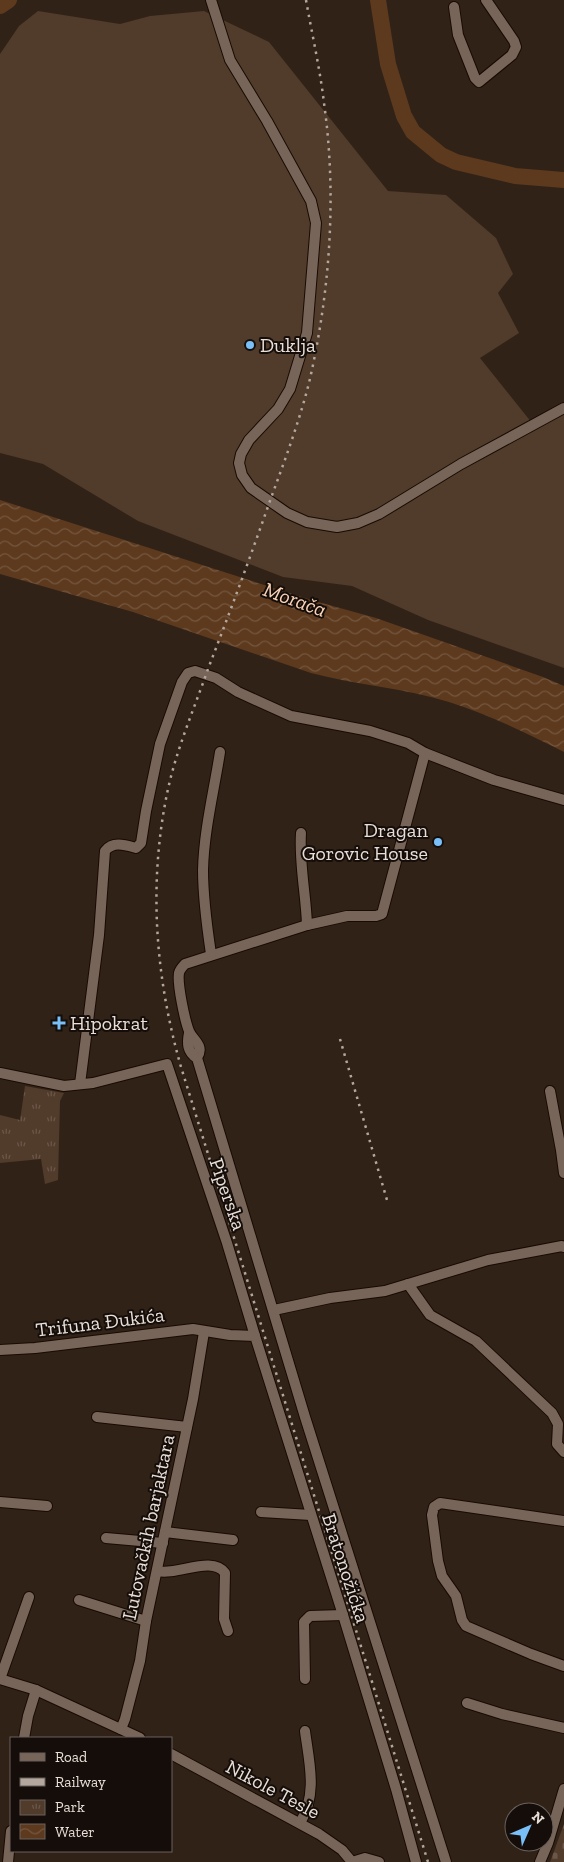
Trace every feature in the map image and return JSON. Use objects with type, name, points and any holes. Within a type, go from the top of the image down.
[{"type":"street","points":[[211,0],[230,60],[311,202],[316,223],[307,332],[290,389],[278,409],[249,440],[241,454],[242,475],[251,488],[287,513],[307,522],[337,527],[358,523],[379,514],[461,464],[564,408]]},
{"type":"street","points":[[454,7],[458,35],[475,78],[479,82],[512,55],[516,47],[514,41],[486,0]]},
{"type":"street","points":[[80,1084],[99,935],[105,851],[113,844],[136,848],[141,843],[160,744],[182,682],[188,673],[195,671],[216,678],[238,692],[291,716],[370,731],[408,744],[425,753],[494,780],[564,800]]},
{"type":"street","points":[[211,954],[203,871],[206,836],[220,752]]},
{"type":"street","points":[[425,753],[382,914],[376,916],[347,916],[307,925],[211,954],[185,964],[180,970],[179,986],[189,1032],[199,1044],[200,1052],[197,1058],[308,1426],[446,1862]]},
{"type":"street","points":[[301,833],[300,855],[306,898],[307,925]]},
{"type":"street","name":"Piperska","points":[[0,1073],[64,1086],[93,1083],[169,1063],[255,1336]]},
{"type":"street","points":[[550,1091],[564,1173]]},
{"type":"street","points":[[274,1310],[330,1298],[385,1291],[488,1260],[563,1244]]},
{"type":"street","points":[[408,1284],[430,1314],[476,1341],[552,1413],[558,1424],[557,1444],[564,1452]]},
{"type":"street","name":"Trifuna Đukića","points":[[0,1350],[35,1348],[193,1330],[204,1332]]},
{"type":"street","points":[[204,1332],[230,1336],[255,1336]]},
{"type":"street","name":"Lutovačkih barjaktara","points":[[121,1729],[140,1661],[146,1622],[187,1427],[204,1332]]},
{"type":"street","name":"Bratonožićka","points":[[255,1336],[343,1615],[416,1862]]},
{"type":"street","points":[[97,1417],[187,1427]]},
{"type":"street","points":[[0,1502],[47,1506]]},
{"type":"street","points":[[564,1521],[440,1503],[434,1507],[432,1515],[442,1576],[456,1596],[462,1620],[466,1626],[564,1666]]},
{"type":"street","points":[[261,1512],[311,1515]]},
{"type":"street","points":[[165,1532],[233,1540]]},
{"type":"street","points":[[106,1538],[163,1543]]},
{"type":"street","points":[[156,1571],[182,1571],[211,1564],[220,1567],[225,1573],[224,1619],[228,1631]]},
{"type":"street","points":[[29,1597],[0,1679],[36,1690],[138,1737]]},
{"type":"street","points":[[79,1600],[146,1622]]},
{"type":"street","points":[[305,1679],[304,1622],[310,1616],[343,1615]]},
{"type":"street","points":[[24,1737],[36,1690]]},
{"type":"street","points":[[468,1702],[502,1714],[564,1728]]},
{"type":"street","points":[[300,1823],[308,1811],[312,1784],[305,1731]]},
{"type":"street","name":"Nikole Tesle","points":[[172,1755],[300,1823],[336,1845],[352,1862]]},
{"type":"street","points":[[540,1862],[548,1843],[564,1789]]},
{"type":"street","points":[[8,1862],[10,1841]]},
{"type":"street","points":[[352,1862],[365,1858],[379,1862]]},
{"type":"green space","name":"Duklja","points":[[38,11],[120,24],[150,16],[204,11],[269,42],[388,191],[446,195],[496,238],[513,274],[498,293],[519,333],[480,358],[536,428],[564,412],[564,668],[428,620],[352,586],[283,577],[138,521],[43,464],[0,453],[0,54],[19,26]]},
{"type":"green space","points":[[25,1086],[64,1093],[60,1101],[58,1180],[45,1184],[41,1159],[0,1163],[0,1115],[20,1120]]},
{"type":"green space","points":[[564,1824],[564,1862],[550,1862]]},
{"type":"water","name":"Morača","points":[[0,500],[311,600],[376,618],[564,686],[564,752],[508,725],[449,702],[415,693],[311,673],[133,612],[0,574]]},
{"type":"waterway","points":[[0,6],[9,0]]},
{"type":"waterway","points":[[378,0],[388,64],[404,116],[413,132],[441,155],[456,162],[515,176],[564,180]]},
{"type":"railway","points":[[306,0],[322,90],[330,173],[329,244],[322,314],[309,383],[287,455],[176,759],[168,789],[158,859],[157,929],[165,998],[181,1067],[428,1862]]},
{"type":"railway","points":[[340,1039],[387,1200]]},
{"type":"place","name":"Duklja","points":[[250,345]]},
{"type":"place","name":"Dragan Gorovic House","points":[[438,842]]},
{"type":"place","name":"Hipokrat","points":[[59,1023]]}]
